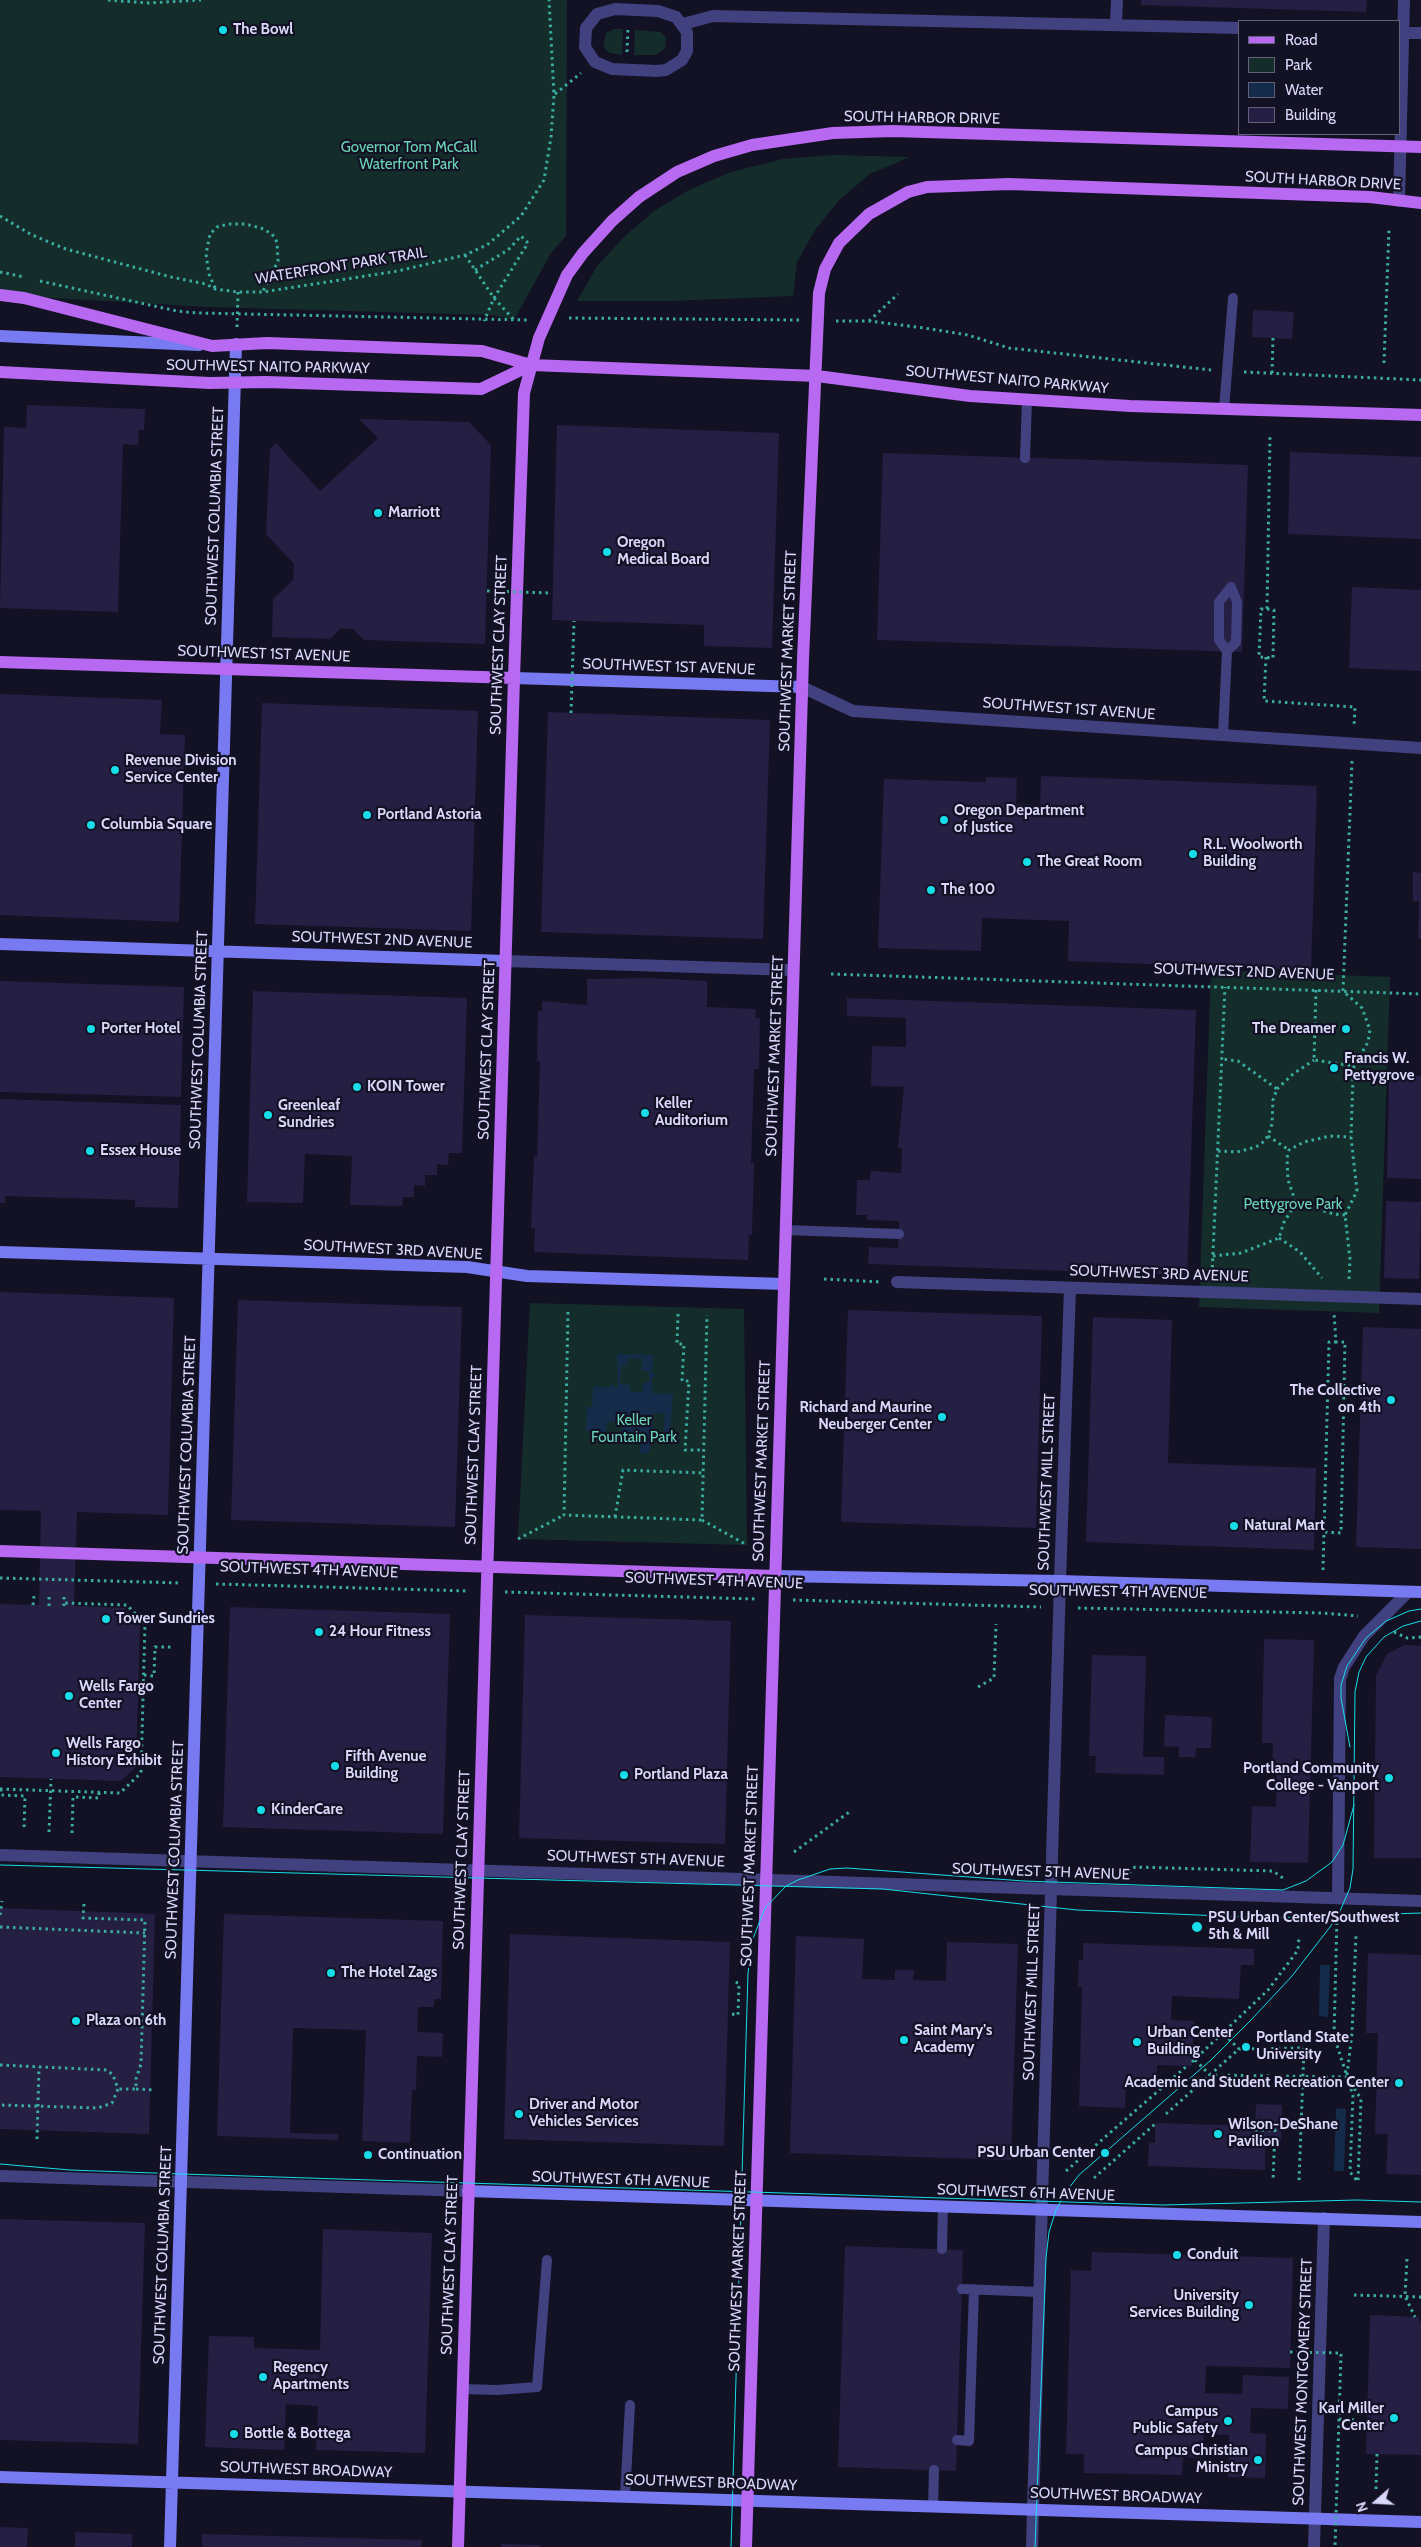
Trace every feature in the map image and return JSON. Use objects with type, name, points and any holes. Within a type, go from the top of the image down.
[{"type":"main road","name":"SOUTH HARBOR DRIVE","points":[[531,365],[539,338],[567,276],[583,253],[612,221],[639,196],[677,172],[714,156],[752,144],[832,133],[892,131],[1421,147]]},
{"type":"main road","name":"SOUTH HARBOR DRIVE","points":[[817,376],[820,293],[825,269],[839,243],[869,214],[908,192],[953,185],[1009,184],[1370,197],[1421,204]]},
{"type":"main road","points":[[0,295],[24,298],[212,346]]},
{"type":"main road","name":"SOUTHWEST NAITO PARKWAY","points":[[2,337],[212,346],[267,343],[482,351],[531,365],[817,376],[970,396],[1224,409],[1421,415]]},
{"type":"main road","name":"SOUTHWEST COLUMBIA STREET","points":[[170,2547],[236,344]]},
{"type":"main road","name":"SOUTHWEST NAITO PARKWAY","points":[[0,372],[209,383],[481,389],[531,365]]},
{"type":"main road","name":"SOUTHWEST CLAY STREET","points":[[458,2547],[514,678],[524,393],[531,365]]},
{"type":"main road","name":"SOUTHWEST MARKET STREET","points":[[746,2547],[802,687],[817,376]]},
{"type":"main road","name":"SOUTHWEST 1ST AVENUE","points":[[0,662],[802,687]]},
{"type":"main road","name":"SOUTHWEST 2ND AVENUE","points":[[0,944],[506,961]]},
{"type":"main road","name":"SOUTHWEST 3RD AVENUE","points":[[0,1252],[467,1267],[527,1276],[784,1284]]},
{"type":"main road","name":"SOUTHWEST 4TH AVENUE","points":[[0,1552],[775,1576],[1060,1581],[1421,1592]]},
{"type":"main road","name":"SOUTHWEST 6TH AVENUE","points":[[468,2191],[1421,2222]]},
{"type":"main road","name":"SOUTHWEST BROADWAY","points":[[0,2476],[1421,2522]]},
{"type":"street","points":[[1116,24],[1117,0]]},
{"type":"street","points":[[1404,0],[1401,33],[1421,33]]},
{"type":"street","points":[[606,10],[668,12],[683,24],[688,32],[687,51],[675,66],[666,70],[627,70],[603,67],[595,62],[585,47],[584,37],[590,20],[606,10]]},
{"type":"street","points":[[683,24],[713,16],[1238,28]]},
{"type":"street","points":[[1399,201],[1400,135]]},
{"type":"street","name":"SOUTHWEST 1ST AVENUE","points":[[802,687],[853,711],[1421,748]]},
{"type":"street","name":"SOUTHWEST 2ND AVENUE","points":[[506,961],[793,970]]},
{"type":"street","name":"SOUTHWEST 3RD AVENUE","points":[[897,1282],[1211,1292],[1330,1291],[1421,1299]]},
{"type":"street","name":"SOUTHWEST MILL STREET","points":[[1032,2547],[1070,1288]]},
{"type":"street","points":[[1338,1898],[1340,1679],[1351,1655],[1375,1624],[1408,1592]]},
{"type":"street","name":"SOUTHWEST 5TH AVENUE","points":[[0,1855],[1421,1901]]},
{"type":"street","name":"SOUTHWEST 6TH AVENUE","points":[[0,2176],[468,2191]]},
{"type":"street","name":"SOUTHWEST MONTGOMERY STREET","points":[[1314,2547],[1324,2218]]},
{"type":"lane","points":[[1224,409],[1225,372],[1233,298]]},
{"type":"lane","points":[[1025,458],[1028,399]]},
{"type":"lane","points":[[1223,735],[1227,652],[1219,640],[1219,602],[1231,587],[1237,602],[1236,642],[1227,652]]},
{"type":"lane","points":[[786,1230],[899,1234]]},
{"type":"lane","points":[[942,2249],[943,2206]]},
{"type":"lane","points":[[462,2389],[497,2390],[537,2387],[547,2260]]},
{"type":"lane","points":[[962,2289],[1040,2292]]},
{"type":"lane","points":[[957,2440],[969,2440],[974,2290]]},
{"type":"lane","points":[[625,2497],[630,2405]]},
{"type":"lane","points":[[933,2507],[934,2470]]},
{"type":"path","points":[[108,0],[149,3],[201,0]]},
{"type":"path","name":"WATERFRONT PARK TRAIL","points":[[0,216],[32,235],[66,249],[171,278],[238,292],[263,292],[398,271],[465,255],[487,245],[522,216],[544,180],[551,137],[554,95],[549,0]]},
{"type":"path","points":[[627,70],[628,10]]},
{"type":"path","points":[[554,95],[595,62]]},
{"type":"path","points":[[215,288],[209,274],[206,254],[210,234],[217,227],[228,224],[245,224],[261,228],[272,234],[277,242],[278,261],[263,292]]},
{"type":"path","points":[[1384,363],[1389,229]]},
{"type":"path","points":[[475,270],[508,250],[521,236],[528,243],[494,298],[484,321]]},
{"type":"path","points":[[0,272],[178,311],[484,321],[514,320],[494,298],[465,255]]},
{"type":"path","points":[[237,314],[238,292]]},
{"type":"path","name":"SOUTHWEST NAITO PARKWAY","points":[[898,294],[869,321],[968,335],[1009,348],[1225,372],[1421,380]]},
{"type":"path","points":[[569,318],[794,320]]},
{"type":"path","points":[[1272,373],[1273,338]]},
{"type":"path","points":[[1267,609],[1270,435]]},
{"type":"path","points":[[487,591],[552,593]]},
{"type":"path","points":[[1260,609],[1267,609],[1274,610],[1273,658],[1259,657],[1260,609]]},
{"type":"path","points":[[571,713],[574,621]]},
{"type":"path","points":[[1266,658],[1264,702],[1355,707],[1353,743]]},
{"type":"path","points":[[1330,1291],[1349,1285],[1350,1259],[1345,1214],[1356,1191],[1351,1137],[1354,1066],[1368,1042],[1370,1030],[1362,1008],[1343,991],[1352,774]]},
{"type":"path","name":"SOUTHWEST 2ND AVENUE","points":[[831,974],[1421,994]]},
{"type":"path","points":[[1211,1292],[1225,987]]},
{"type":"path","points":[[1314,1060],[1316,990]]},
{"type":"path","points":[[1222,1059],[1238,1061],[1277,1089]]},
{"type":"path","points":[[1218,1151],[1246,1150],[1256,1147],[1268,1136],[1272,1124],[1277,1089],[1293,1074],[1314,1060],[1354,1066]]},
{"type":"path","points":[[1268,1136],[1289,1150]]},
{"type":"path","points":[[1289,1150],[1317,1138],[1351,1137]]},
{"type":"path","points":[[1289,1150],[1286,1167],[1288,1180],[1296,1203]]},
{"type":"path","points":[[1296,1203],[1325,1212],[1345,1214]]},
{"type":"path","points":[[1279,1238],[1284,1222],[1296,1203]]},
{"type":"path","points":[[1213,1256],[1241,1252],[1279,1238]]},
{"type":"path","points":[[1279,1238],[1300,1252],[1330,1291],[1336,1342]]},
{"type":"path","points":[[824,1279],[879,1281]]},
{"type":"path","points":[[564,1515],[568,1312]]},
{"type":"path","points":[[678,1314],[677,1344],[684,1344],[682,1381],[689,1381],[685,1450],[704,1450]]},
{"type":"path","points":[[702,1520],[707,1315]]},
{"type":"path","points":[[1323,1570],[1324,1532],[1329,1342],[1345,1342],[1341,1533],[1324,1532]]},
{"type":"path","points":[[616,1517],[622,1470],[703,1473]]},
{"type":"path","points":[[518,1539],[564,1515],[702,1520],[747,1544]]},
{"type":"path","name":"SOUTHWEST 4TH AVENUE","points":[[0,1578],[1354,1614],[1407,1638],[1421,1637]]},
{"type":"path","points":[[33,1605],[34,1596]]},
{"type":"path","points":[[49,1596],[49,1606]]},
{"type":"path","points":[[24,1831],[25,1796],[1,1795],[0,1789],[120,1793],[141,1772],[145,1624],[127,1605],[64,1605],[64,1597]]},
{"type":"path","points":[[978,1687],[994,1678],[996,1624]]},
{"type":"path","points":[[144,1675],[154,1676],[155,1646],[172,1647]]},
{"type":"path","points":[[49,1832],[51,1779]]},
{"type":"path","points":[[72,1833],[73,1797],[99,1798],[99,1792]]},
{"type":"path","points":[[794,1852],[852,1810]]},
{"type":"path","name":"SOUTHWEST 5TH AVENUE","points":[[1138,1867],[1273,1871]]},
{"type":"path","points":[[1338,1898],[1334,2036],[1347,2077],[1353,2095],[1350,2172],[1358,2182],[1361,2099],[1347,2077],[1352,2033],[1356,1935]]},
{"type":"path","points":[[0,1915],[2,1900]]},
{"type":"path","points":[[84,1904],[83,1918],[145,1920],[141,2064],[136,2079],[136,2089]]},
{"type":"path","points":[[0,1927],[145,1933]]},
{"type":"path","points":[[1299,1937],[1298,1950],[1268,1990],[1194,2061],[1210,2075],[1347,2077]]},
{"type":"path","points":[[732,2014],[738,2015],[740,1982],[733,1982]]},
{"type":"path","points":[[1224,2034],[1239,2049]]},
{"type":"path","points":[[1166,2114],[1239,2049],[1304,2048],[1299,2181]]},
{"type":"path","points":[[0,2065],[107,2070],[113,2075],[118,2089],[117,2096],[105,2107],[0,2105]]},
{"type":"path","points":[[37,2139],[40,2066]]},
{"type":"path","points":[[1066,2172],[1188,2066]]},
{"type":"path","points":[[118,2089],[155,2090]]},
{"type":"path","points":[[1094,2178],[1155,2124]]},
{"type":"path","points":[[1255,2130],[1275,2130],[1273,2180]]},
{"type":"path","points":[[1407,2259],[1405,2296],[1414,2317]]},
{"type":"path","points":[[1354,2295],[1421,2297]]},
{"type":"path","points":[[1290,2352],[1341,2354],[1336,2547]]},
{"type":"path","points":[[1339,2419],[1354,2420]]},
{"type":"path","points":[[1376,2489],[1377,2454]]},
{"type":"green space","name":"Governor Tom McCall Waterfront Park","points":[[0,0],[567,0],[566,236],[551,253],[514,320],[490,315],[208,307],[0,295]]},
{"type":"green space","points":[[614,29],[623,29],[622,55],[609,53],[603,46],[606,33]]},
{"type":"green space","points":[[635,30],[661,32],[666,38],[665,49],[656,55],[634,55]]},
{"type":"green space","points":[[835,155],[910,157],[870,174],[839,200],[815,230],[797,262],[793,296],[670,301],[577,301],[597,266],[624,237],[654,211],[689,190],[731,172],[783,159]]},
{"type":"green space","name":"Pettygrove Park","points":[[1211,970],[1390,977],[1379,1313],[1199,1307]]},
{"type":"green space","name":"Keller Fountain Park","points":[[530,1303],[744,1309],[747,1545],[518,1539]]},
{"type":"water","points":[[617,1354],[653,1355],[652,1374],[655,1373],[655,1377],[652,1378],[652,1393],[673,1394],[669,1444],[663,1444],[665,1413],[654,1413],[649,1453],[640,1454],[641,1443],[622,1442],[622,1422],[607,1422],[606,1432],[586,1431],[587,1407],[592,1407],[593,1386],[609,1388],[613,1381],[612,1387],[618,1387]],"holes":[[[629,1358],[643,1359],[641,1371],[649,1371],[649,1382],[643,1383],[643,1392],[630,1392],[630,1385],[620,1384],[621,1365],[627,1366]]]},
{"type":"water","points":[[1320,1965],[1330,1965],[1328,2017],[1319,2016]]},
{"type":"water","points":[[1336,2108],[1346,2109],[1344,2171],[1334,2171]]},
{"type":"building","points":[[1141,0],[1367,0],[1366,12],[1141,5]]},
{"type":"building","points":[[1253,310],[1294,312],[1292,339],[1252,337]]},
{"type":"building","points":[[27,405],[145,409],[144,430],[139,430],[138,445],[123,444],[118,612],[0,608],[4,427],[26,428]]},
{"type":"building","name":"Marriott","points":[[359,419],[469,422],[491,445],[485,644],[364,640],[353,629],[341,628],[330,639],[272,637],[273,599],[293,580],[294,564],[266,534],[270,449],[276,443],[320,491],[378,438]]},
{"type":"building","points":[[557,425],[779,433],[772,648],[704,646],[704,625],[552,620]]},
{"type":"building","points":[[1290,452],[1421,457],[1421,539],[1288,534]]},
{"type":"building","points":[[883,453],[1248,465],[1242,652],[877,640]]},
{"type":"building","points":[[1352,587],[1421,590],[1421,671],[1349,668]]},
{"type":"building","name":"Columbia Square","points":[[0,694],[162,700],[160,734],[185,735],[179,922],[0,915]]},
{"type":"building","name":"Portland Astoria","points":[[262,703],[478,711],[471,931],[255,924]]},
{"type":"building","points":[[548,712],[770,720],[763,939],[541,932]]},
{"type":"building","name":"R.L. Woolworth Building","points":[[1041,776],[1317,786],[1311,970],[1068,961],[1069,921],[982,918],[981,951],[878,948],[884,779],[986,782],[986,777],[1017,778],[1016,804],[1040,805]]},
{"type":"building","points":[[1413,872],[1421,873],[1421,939],[1418,939],[1419,901],[1413,901]]},
{"type":"building","name":"Keller Auditorium","points":[[648,978],[707,981],[707,1007],[756,1009],[755,1018],[760,1018],[759,1069],[754,1069],[751,1163],[754,1163],[752,1235],[749,1235],[748,1260],[534,1252],[535,1228],[531,1228],[534,1156],[537,1157],[540,1062],[537,1061],[538,1011],[542,1011],[542,1001],[587,1005],[587,979]]},
{"type":"building","name":"Porter Hotel","points":[[0,981],[184,987],[181,1097],[0,1092]]},
{"type":"building","name":"KOIN Tower","points":[[253,991],[467,998],[462,1153],[449,1153],[448,1165],[437,1164],[437,1175],[425,1175],[425,1186],[414,1185],[414,1197],[403,1197],[402,1206],[350,1205],[352,1156],[305,1154],[303,1203],[247,1202]]},
{"type":"building","points":[[847,998],[1196,1010],[1187,1275],[868,1264],[869,1247],[898,1248],[899,1221],[867,1220],[867,1215],[856,1215],[857,1180],[870,1180],[871,1171],[901,1173],[902,1148],[898,1148],[904,1087],[871,1086],[872,1046],[906,1047],[906,1018],[847,1016]]},
{"type":"building","points":[[1389,1075],[1421,1076],[1421,1179],[1387,1178]]},
{"type":"building","name":"Essex House","points":[[0,1099],[181,1105],[178,1208],[135,1207],[135,1200],[5,1196],[5,1203],[0,1203]]},
{"type":"building","points":[[1386,1201],[1421,1202],[1419,1279],[1384,1278]]},
{"type":"building","points":[[0,1292],[174,1298],[168,1515],[77,1512],[74,1606],[124,1608],[140,1625],[136,1767],[121,1781],[0,1777],[0,1604],[39,1605],[41,1511],[0,1510]]},
{"type":"building","points":[[238,1300],[462,1307],[455,1527],[231,1520]]},
{"type":"building","name":"Richard and Maurine Neuberger Center","points":[[848,1310],[1042,1316],[1036,1528],[841,1522]]},
{"type":"building","points":[[1093,1317],[1172,1320],[1168,1463],[1316,1468],[1314,1550],[1086,1542]]},
{"type":"building","name":"The Collective on 4th","points":[[1363,1327],[1421,1329],[1421,1549],[1356,1547]]},
{"type":"building","name":"Fifth Avenue Building","points":[[230,1607],[450,1614],[443,1834],[223,1827]]},
{"type":"building","name":"Portland Plaza","points":[[525,1615],[731,1621],[725,1844],[519,1838]]},
{"type":"building","points":[[1264,1639],[1314,1640],[1308,1863],[1250,1862],[1252,1806],[1276,1807],[1277,1773],[1272,1773],[1273,1743],[1262,1743]]},
{"type":"building","points":[[1405,1645],[1421,1646],[1421,1858],[1374,1858],[1376,1676],[1387,1654]]},
{"type":"building","points":[[1092,1655],[1146,1656],[1143,1757],[1164,1757],[1164,1775],[1095,1773],[1096,1756],[1089,1756]]},
{"type":"building","points":[[1165,1715],[1212,1717],[1211,1748],[1196,1748],[1195,1757],[1179,1757],[1179,1747],[1164,1746]]},
{"type":"building","name":"Plaza on 6th","points":[[0,1908],[155,1914],[149,2134],[0,2129]]},
{"type":"building","name":"The Hotel Zags","points":[[224,1914],[443,1921],[441,1999],[434,1999],[434,2007],[418,2007],[417,2032],[443,2033],[442,2057],[417,2056],[416,2090],[412,2090],[410,2143],[362,2141],[366,2030],[293,2028],[290,2133],[338,2134],[338,2140],[217,2136]]},
{"type":"building","points":[[510,1934],[730,1942],[724,2146],[504,2139]]},
{"type":"building","name":"Saint Mary's Academy","points":[[796,1936],[864,1939],[862,1979],[895,1980],[895,1970],[914,1970],[913,1980],[946,1981],[947,1942],[1018,1944],[1011,2160],[790,2153]]},
{"type":"building","name":"Urban Center Building","points":[[1083,1943],[1254,1949],[1254,1965],[1241,1965],[1239,1999],[1172,1996],[1171,2020],[1194,2021],[1192,2066],[1157,2065],[1157,2084],[1126,2083],[1125,2108],[1079,2106],[1082,1987],[1078,1987],[1079,1960],[1083,1960]]},
{"type":"building","name":"Academic and Student Recreation Center","points":[[1368,1953],[1421,1955],[1421,2175],[1386,2174],[1388,2134],[1375,2134],[1378,2033],[1366,2033]]},
{"type":"building","name":"Wilson-DeShane Pavilion","points":[[1256,2104],[1282,2105],[1281,2146],[1265,2146],[1265,2170],[1148,2166],[1149,2142],[1155,2143],[1155,2123],[1255,2126]]},
{"type":"building","points":[[0,2219],[145,2223],[138,2444],[0,2440]]},
{"type":"building","points":[[323,2229],[432,2233],[425,2453],[316,2450],[318,2406],[286,2404],[284,2450],[205,2447],[209,2336],[254,2337],[254,2348],[320,2350]]},
{"type":"building","points":[[845,2246],[963,2250],[956,2471],[838,2467]]},
{"type":"building","points":[[1092,2252],[1293,2258],[1290,2368],[1206,2366],[1205,2393],[1242,2394],[1243,2375],[1289,2377],[1288,2409],[1251,2408],[1250,2433],[1266,2434],[1265,2478],[1228,2477],[1229,2435],[1204,2434],[1203,2458],[1183,2457],[1182,2475],[1084,2473],[1084,2454],[1066,2454],[1071,2270],[1091,2271]]},
{"type":"building","name":"Karl Miller Center","points":[[1370,2315],[1419,2317],[1419,2322],[1421,2320],[1421,2455],[1366,2454]]},
{"type":"building","points":[[0,2527],[28,2528],[27,2547],[0,2547]]},
{"type":"building","points":[[75,2532],[132,2534],[132,2547],[75,2547]]},
{"type":"building","points":[[202,2534],[422,2540],[421,2547],[202,2547]]},
{"type":"building","points":[[501,2544],[540,2545],[540,2547],[501,2547]]},
{"type":"tram line","points":[[1350,1747],[1341,1698],[1341,1685],[1347,1666],[1366,1638],[1386,1621],[1409,1611],[1421,1609]]},
{"type":"tram line","points":[[1035,2547],[1046,2258],[1049,2232],[1056,2210],[1065,2193],[1079,2175],[1211,2060],[1251,2020],[1292,1976],[1337,1918],[1350,1888],[1353,1869],[1355,1692],[1359,1672],[1366,1657],[1384,1637],[1403,1626],[1421,1621]]},
{"type":"tram line","points":[[731,2547],[748,1973],[752,1941],[765,1908],[786,1886],[798,1880],[830,1869],[847,1868],[1024,1881],[1283,1890],[1306,1881],[1332,1862],[1343,1845],[1354,1805]]},
{"type":"tram line","points":[[0,1865],[883,1889],[1077,1910],[1270,1918],[1421,1913]]},
{"type":"tram line","points":[[0,2164],[70,2170],[182,2174],[1163,2205],[1357,2200],[1421,2202]]},
{"type":"place","name":"The Bowl","points":[[223,30]]},
{"type":"place","name":"Marriott","points":[[378,513]]},
{"type":"place","name":"Oregon Medical Board","points":[[607,552]]},
{"type":"place","name":"Revenue Division Service Center","points":[[115,770]]},
{"type":"place","name":"Portland Astoria","points":[[367,815]]},
{"type":"place","name":"Oregon Department of Justice","points":[[944,820]]},
{"type":"place","name":"Columbia Square","points":[[91,825]]},
{"type":"place","name":"R.L. Woolworth Building","points":[[1193,854]]},
{"type":"place","name":"The Great Room","points":[[1027,862]]},
{"type":"place","name":"The 100","points":[[931,890]]},
{"type":"place","name":"Porter Hotel","points":[[91,1029]]},
{"type":"place","name":"The Dreamer","points":[[1346,1029]]},
{"type":"place","name":"Francis W. Pettygrove","points":[[1334,1068]]},
{"type":"place","name":"KOIN Tower","points":[[357,1087]]},
{"type":"place","name":"Keller Auditorium","points":[[645,1113]]},
{"type":"place","name":"Greenleaf Sundries","points":[[268,1115]]},
{"type":"place","name":"Essex House","points":[[90,1151]]},
{"type":"place","name":"The Collective on 4th","points":[[1391,1400]]},
{"type":"place","name":"Richard and Maurine Neuberger Center","points":[[942,1417]]},
{"type":"place","name":"Natural Mart","points":[[1234,1526]]},
{"type":"place","name":"Tower Sundries","points":[[106,1619]]},
{"type":"place","name":"24 Hour Fitness","points":[[319,1632]]},
{"type":"place","name":"Wells Fargo Center","points":[[69,1696]]},
{"type":"place","name":"Wells Fargo History Exhibit","points":[[56,1753]]},
{"type":"place","name":"Fifth Avenue Building","points":[[335,1766]]},
{"type":"place","name":"Portland Plaza","points":[[624,1775]]},
{"type":"place","name":"Portland Community College - Vanport","points":[[1389,1778]]},
{"type":"place","name":"KinderCare","points":[[261,1810]]},
{"type":"place","name":"PSU Urban Center/Southwest 5th & Mill","points":[[1197,1927]]},
{"type":"place","name":"The Hotel Zags","points":[[331,1973]]},
{"type":"place","name":"Plaza on 6th","points":[[76,2021]]},
{"type":"place","name":"Saint Mary's Academy","points":[[904,2040]]},
{"type":"place","name":"Urban Center Building","points":[[1137,2042]]},
{"type":"place","name":"Portland State University","points":[[1246,2047]]},
{"type":"place","name":"Academic and Student Recreation Center","points":[[1399,2083]]},
{"type":"place","name":"Driver and Motor Vehicles Services","points":[[519,2114]]},
{"type":"place","name":"Wilson-DeShane Pavilion","points":[[1218,2134]]},
{"type":"place","name":"PSU Urban Center","points":[[1105,2153]]},
{"type":"place","name":"Continuation","points":[[368,2155]]},
{"type":"place","name":"Conduit","points":[[1177,2255]]},
{"type":"place","name":"University Services Building","points":[[1249,2305]]},
{"type":"place","name":"Regency Apartments","points":[[263,2377]]},
{"type":"place","name":"Karl Miller Center","points":[[1394,2418]]},
{"type":"place","name":"Campus Public Safety","points":[[1228,2421]]},
{"type":"place","name":"Bottle & Bottega","points":[[234,2434]]},
{"type":"place","name":"Campus Christian Ministry","points":[[1258,2460]]}]
